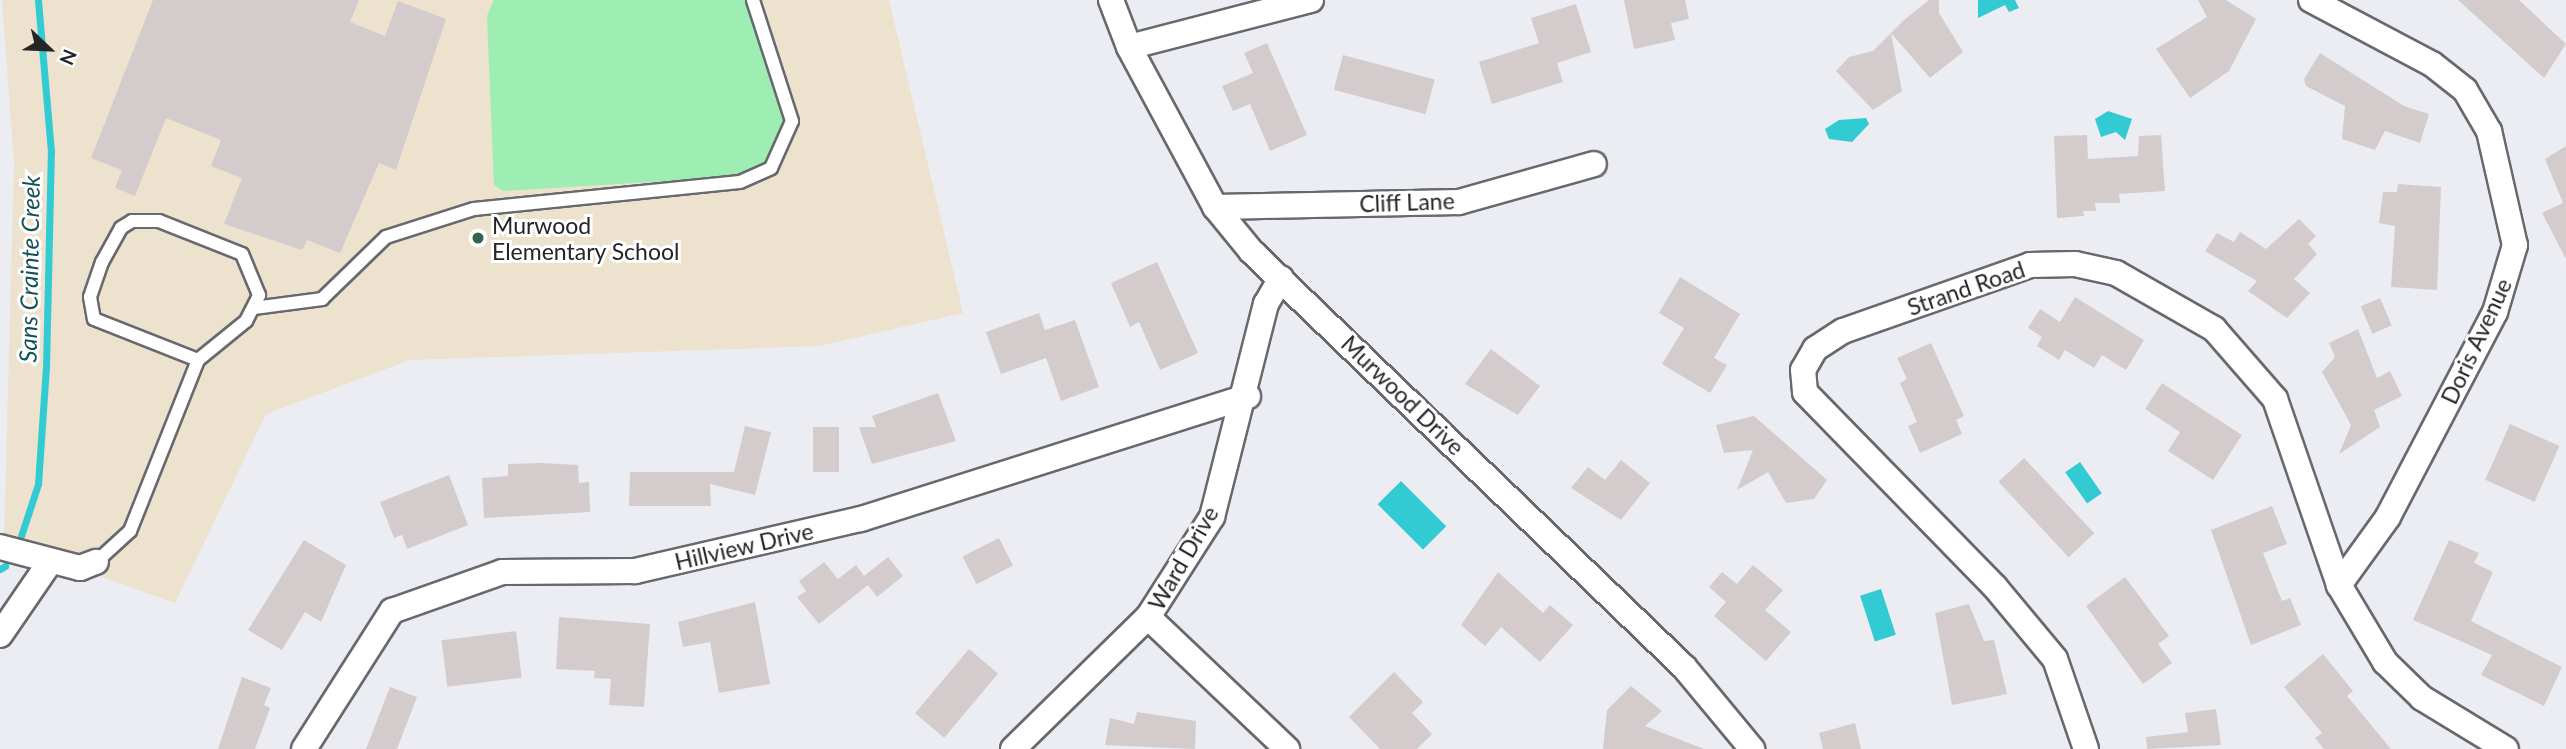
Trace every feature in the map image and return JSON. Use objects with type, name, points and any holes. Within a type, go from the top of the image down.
[{"type":"street","name":"Murwood Drive","points":[[1111,0],[1129,47],[1215,207],[1281,278],[1684,667],[1752,749]]},
{"type":"street","points":[[1129,47],[1311,0]]},
{"type":"street","name":"Doris Avenue","points":[[2311,0],[2432,64],[2465,90],[2489,131],[2515,245],[2495,312],[2388,517],[2339,585]]},
{"type":"street","name":"Cliff Lane","points":[[1215,207],[1459,202],[1594,164]]},
{"type":"street","name":"Strand Road","points":[[2086,749],[2055,659],[1996,587],[1805,392],[1803,370],[1815,349],[1843,331],[2030,265],[2075,264],[2116,273],[2214,329],[2275,399],[2339,585],[2385,662],[2413,689],[2506,749]]},
{"type":"street","name":"Ward Drive","points":[[1013,749],[1148,617],[1212,517],[1248,396],[1259,328],[1281,278]]},
{"type":"street","name":"Hillview Drive","points":[[304,749],[392,611],[502,572],[635,571],[861,519],[1248,396]]},
{"type":"street","points":[[0,547],[80,568],[96,562]]},
{"type":"street","points":[[0,635],[50,562]]},
{"type":"street","points":[[1148,617],[1287,749]]},
{"type":"lane","points":[[96,562],[130,531],[198,360],[254,308],[322,299],[386,237],[474,209],[740,182],[771,169],[792,121],[753,0]]},
{"type":"lane","points":[[198,360],[94,319],[90,297],[121,228],[146,218],[242,254],[256,280],[254,308]]},
{"type":"shaded area","name":"Murwood Elementary School","points":[[2,0],[889,0],[963,313],[819,346],[410,360],[266,414],[175,603],[4,542],[14,163]]},
{"type":"green space","points":[[494,0],[749,0],[791,112],[782,154],[748,176],[503,191],[494,185],[487,16]]},
{"type":"water","points":[[1978,0],[2015,0],[2019,8],[2009,12],[2005,5],[1978,18]]},
{"type":"water","points":[[2108,111],[2132,119],[2125,140],[2116,132],[2101,137],[2095,119]]},
{"type":"water","points":[[1866,118],[1869,124],[1852,142],[1829,139],[1825,129],[1839,120]]},
{"type":"water","points":[[2080,462],[2102,493],[2087,503],[2065,472]]},
{"type":"water","points":[[1401,481],[1446,526],[1423,550],[1378,504]]},
{"type":"water","points":[[1881,589],[1896,635],[1875,641],[1860,596]]},
{"type":"building","points":[[153,0],[359,0],[350,22],[385,36],[398,1],[446,19],[396,170],[379,163],[340,253],[307,240],[302,250],[224,224],[242,178],[211,166],[221,140],[166,118],[135,196],[115,188],[122,170],[91,158]]},
{"type":"building","points":[[1624,0],[1685,0],[1689,19],[1671,23],[1675,40],[1634,49]]},
{"type":"building","points":[[1929,0],[1939,0],[1939,13],[1963,52],[1930,78],[1891,33]]},
{"type":"building","points":[[2198,0],[2226,0],[2256,19],[2229,71],[2190,98],[2156,49],[2207,17]]},
{"type":"building","points":[[2458,0],[2519,0],[2566,44],[2544,78]]},
{"type":"building","points":[[1576,4],[1591,52],[1557,63],[1563,82],[1492,104],[1479,62],[1539,43],[1531,18]]},
{"type":"building","points":[[1891,33],[1902,91],[1873,110],[1836,71],[1849,57],[1873,51]]},
{"type":"building","points":[[1267,43],[1307,135],[1270,151],[1250,104],[1233,111],[1222,86],[1253,73],[1244,53]]},
{"type":"building","points":[[2320,53],[2404,106],[2429,114],[2420,143],[2385,131],[2375,150],[2342,139],[2345,106],[2306,86],[2304,79]]},
{"type":"building","points":[[1343,55],[1435,80],[1425,114],[1334,90]]},
{"type":"building","points":[[2087,135],[2088,159],[2138,156],[2139,136],[2161,135],[2165,191],[2119,194],[2120,203],[2095,203],[2096,211],[2083,211],[2084,216],[2057,218],[2054,136]]},
{"type":"building","points":[[2566,146],[2566,259],[2542,213],[2563,203],[2545,159]]},
{"type":"building","points":[[2398,184],[2441,187],[2437,290],[2391,287],[2395,226],[2379,223],[2383,192],[2397,192]]},
{"type":"building","points":[[2299,219],[2316,236],[2308,244],[2317,254],[2294,279],[2310,293],[2287,318],[2248,291],[2257,281],[2205,251],[2217,233],[2234,242],[2240,232],[2266,249]]},
{"type":"building","points":[[1157,262],[1198,353],[1160,370],[1139,322],[1130,327],[1111,283]]},
{"type":"building","points":[[1680,277],[1740,314],[1714,358],[1727,365],[1710,393],[1662,364],[1684,328],[1659,313]]},
{"type":"building","points":[[2075,297],[2144,340],[2126,370],[2102,355],[2094,368],[2065,350],[2059,360],[2037,346],[2042,337],[2028,328],[2040,309],[2060,322]]},
{"type":"building","points":[[2380,298],[2392,326],[2372,334],[2361,306]]},
{"type":"building","points":[[1039,313],[1045,330],[1075,320],[1099,387],[1061,401],[1046,358],[1001,374],[986,332]]},
{"type":"building","points":[[2358,329],[2377,378],[2390,371],[2402,396],[2374,410],[2380,427],[2339,454],[2351,425],[2322,372],[2335,357],[2329,343]]},
{"type":"building","points":[[1931,343],[1964,416],[1956,420],[1962,434],[1920,453],[1908,426],[1917,422],[1900,383],[1907,379],[1897,358]]},
{"type":"building","points":[[1491,349],[1540,386],[1518,415],[1465,384]]},
{"type":"building","points":[[2162,383],[2242,435],[2213,480],[2168,451],[2180,432],[2145,409]]},
{"type":"building","points":[[938,393],[956,441],[872,464],[859,427],[876,427],[872,416]]},
{"type":"building","points":[[1754,416],[1827,480],[1814,499],[1786,503],[1768,472],[1737,490],[1753,450],[1724,453],[1716,425]]},
{"type":"building","points":[[2510,424],[2559,446],[2535,502],[2485,480]]},
{"type":"building","points":[[745,426],[771,432],[755,495],[710,484],[711,506],[629,506],[630,472],[734,472]]},
{"type":"building","points":[[813,427],[839,427],[839,472],[813,472]]},
{"type":"building","points":[[2024,458],[2094,533],[2069,557],[1998,482]]},
{"type":"building","points":[[1621,460],[1650,483],[1621,520],[1571,488],[1588,467],[1605,480]]},
{"type":"building","points":[[508,464],[578,465],[579,483],[589,482],[590,512],[484,518],[482,478],[508,476]]},
{"type":"building","points":[[449,475],[468,525],[407,549],[402,535],[394,538],[380,502]]},
{"type":"building","points":[[2272,506],[2287,544],[2263,553],[2282,601],[2290,598],[2301,625],[2251,645],[2211,530]]},
{"type":"building","points":[[999,538],[1013,566],[977,584],[962,557]]},
{"type":"building","points":[[304,540],[346,565],[321,622],[305,612],[282,650],[248,630]]},
{"type":"building","points":[[2449,540],[2479,553],[2474,563],[2493,572],[2471,621],[2562,667],[2544,706],[2481,675],[2492,655],[2413,620]]},
{"type":"building","points":[[888,557],[903,576],[877,597],[868,585],[819,624],[797,597],[806,591],[799,581],[824,562],[838,579],[856,565],[864,576]]},
{"type":"building","points":[[1753,565],[1783,590],[1765,610],[1791,632],[1766,661],[1714,616],[1726,602],[1709,587],[1722,572],[1737,584]]},
{"type":"building","points":[[1498,572],[1543,613],[1550,605],[1573,625],[1540,662],[1501,627],[1485,646],[1461,625]]},
{"type":"building","points":[[2125,577],[2169,636],[2158,644],[2172,663],[2143,684],[2086,606]]},
{"type":"building","points":[[755,602],[770,684],[719,693],[710,642],[683,647],[678,622]]},
{"type":"building","points":[[1969,604],[1984,641],[1994,640],[2007,694],[1952,705],[1935,613]]},
{"type":"building","points":[[559,617],[650,624],[644,707],[609,705],[611,679],[594,678],[595,671],[556,669]]},
{"type":"building","points":[[516,631],[522,678],[447,687],[442,640]]},
{"type":"building","points":[[969,649],[998,673],[944,738],[915,713]]},
{"type":"building","points":[[2323,654],[2353,691],[2347,696],[2391,749],[2324,749],[2315,738],[2322,733],[2284,687]]},
{"type":"building","points":[[1394,672],[1423,702],[1412,713],[1432,734],[1417,749],[1380,749],[1349,717]]},
{"type":"building","points":[[242,677],[271,688],[264,705],[270,708],[255,749],[218,749]]},
{"type":"building","points":[[1631,686],[1662,711],[1645,726],[1704,749],[1603,749],[1607,710]]},
{"type":"building","points":[[390,687],[417,697],[397,749],[366,749]]},
{"type":"building","points":[[2216,709],[2221,745],[2147,749],[2146,737],[2188,732],[2185,713]]},
{"type":"building","points":[[1137,712],[1196,721],[1195,749],[1105,745],[1110,718],[1134,724]]},
{"type":"building","points":[[1855,723],[1861,749],[1823,749],[1819,733]]},
{"type":"waterway","name":"Sans Crainte Creek","points":[[21,536],[38,484],[46,368],[51,152],[38,0]]},
{"type":"waterway","name":"Sans Crainte Creek","points":[[0,569],[5,566]]},
{"type":"place","name":"Murwood Elementary School","points":[[478,238]]}]
